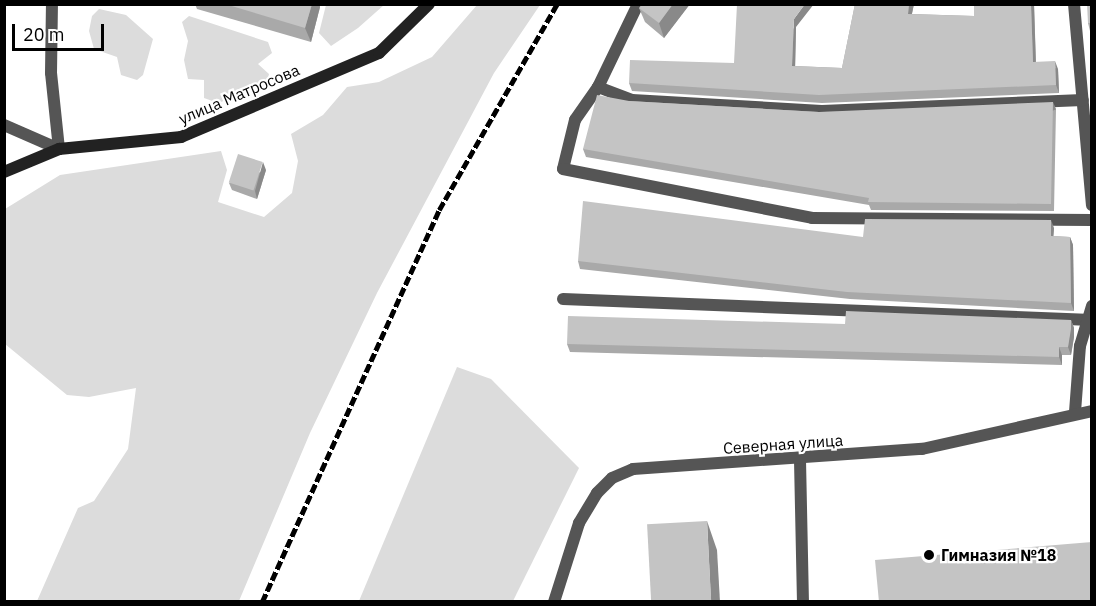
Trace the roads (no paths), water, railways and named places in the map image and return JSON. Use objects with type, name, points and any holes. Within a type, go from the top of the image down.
[{"type":"main road","name":"улица Матросова","points":[[4,172],[59,149],[181,137],[379,53],[429,4]]},
{"type":"street","points":[[4,125],[59,149],[51,73],[52,4]]},
{"type":"street","points":[[638,4],[598,87],[575,120],[563,169],[812,218],[1092,220]]},
{"type":"street","points":[[1074,4],[1092,205]]},
{"type":"street","points":[[598,87],[632,100],[822,111],[1083,100]]},
{"type":"street","points":[[563,298],[1090,320]]},
{"type":"street","points":[[1075,412],[1080,346],[1090,320],[1092,306]]},
{"type":"street","name":"Северная улица","points":[[554,602],[579,523],[597,493],[612,478],[633,469],[800,460],[922,449],[1075,412],[1092,411]]},
{"type":"street","points":[[800,460],[803,602]]},
{"type":"railway","points":[[262,602],[439,210],[557,4]]},
{"type":"place","name":"Гимназия №18","points":[[929,555]]}]
